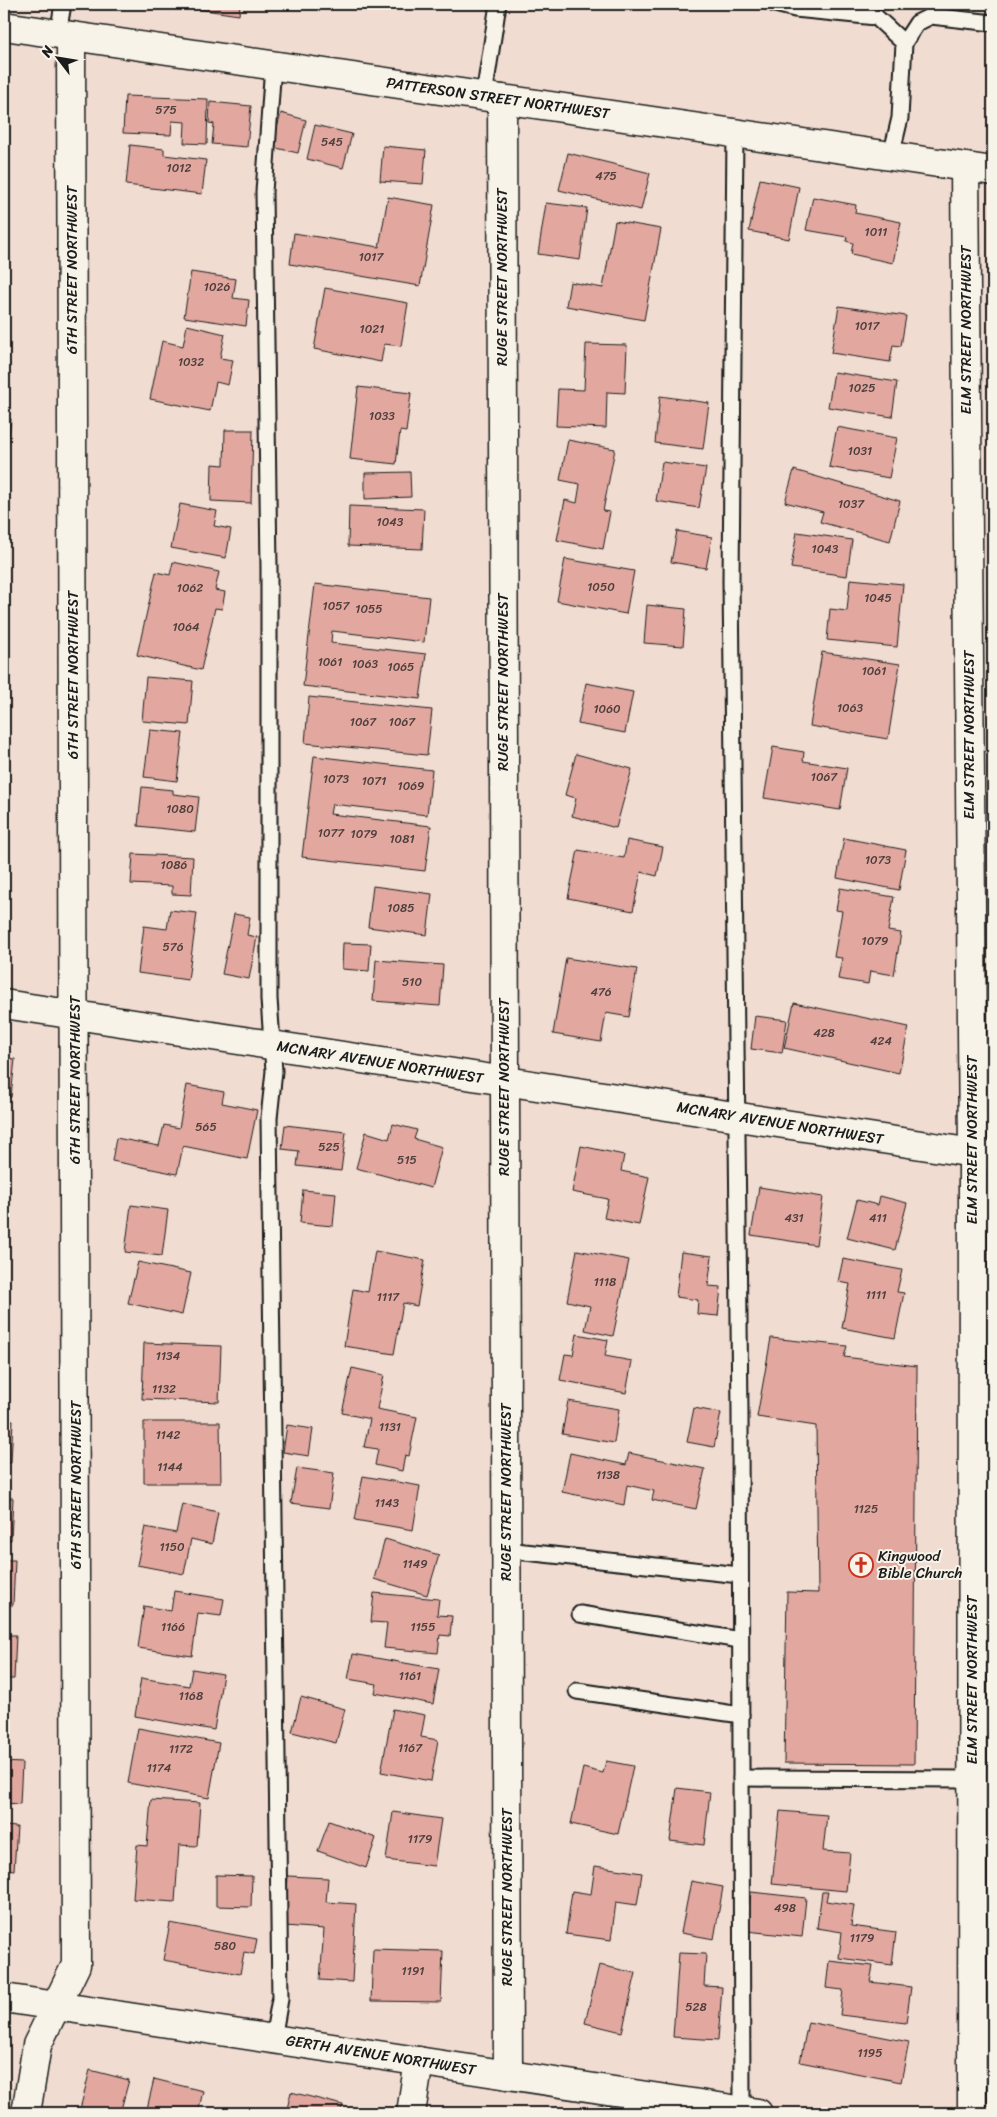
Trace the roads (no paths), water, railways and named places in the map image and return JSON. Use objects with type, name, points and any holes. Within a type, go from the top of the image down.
[{"type":"street","name":"PATTERSON STREET NORTHWEST","points":[[4,26],[993,171]]},
{"type":"street","name":"6TH STREET NORTHWEST","points":[[26,2113],[37,2045],[76,1965],[74,1015],[65,35]]},
{"type":"street","name":"RUGE STREET NORTHWEST","points":[[493,98],[504,1081],[508,2075]]},
{"type":"street","name":"ELM STREET NORTHWEST","points":[[965,167],[983,1154],[972,1779],[972,2113]]},
{"type":"street","name":"MCNARY AVENUE NORTHWEST","points":[[4,1004],[983,1154]]},
{"type":"street","name":"GERTH AVENUE NORTHWEST","points":[[4,1998],[750,2112]]},
{"type":"street","points":[[411,2113],[420,2061]]},
{"type":"lane","points":[[63,4],[65,35]]},
{"type":"lane","points":[[493,98],[498,4]]},
{"type":"lane","points":[[775,4],[795,9],[876,17],[904,43]]},
{"type":"lane","points":[[891,156],[900,118],[904,43],[918,23],[931,16],[993,23]]},
{"type":"lane","points":[[273,66],[264,192],[269,569],[268,999],[274,1071],[269,1128],[280,1999],[273,2039]]},
{"type":"lane","points":[[735,133],[731,581],[737,1117],[741,1778],[750,2112]]},
{"type":"lane","points":[[506,1550],[740,1575]]},
{"type":"lane","points":[[580,1614],[740,1640]]},
{"type":"lane","points":[[577,1691],[741,1716]]},
{"type":"lane","points":[[741,1778],[972,1779]]},
{"type":"place","name":"Kingwood Bible Church","points":[[861,1565]]}]
